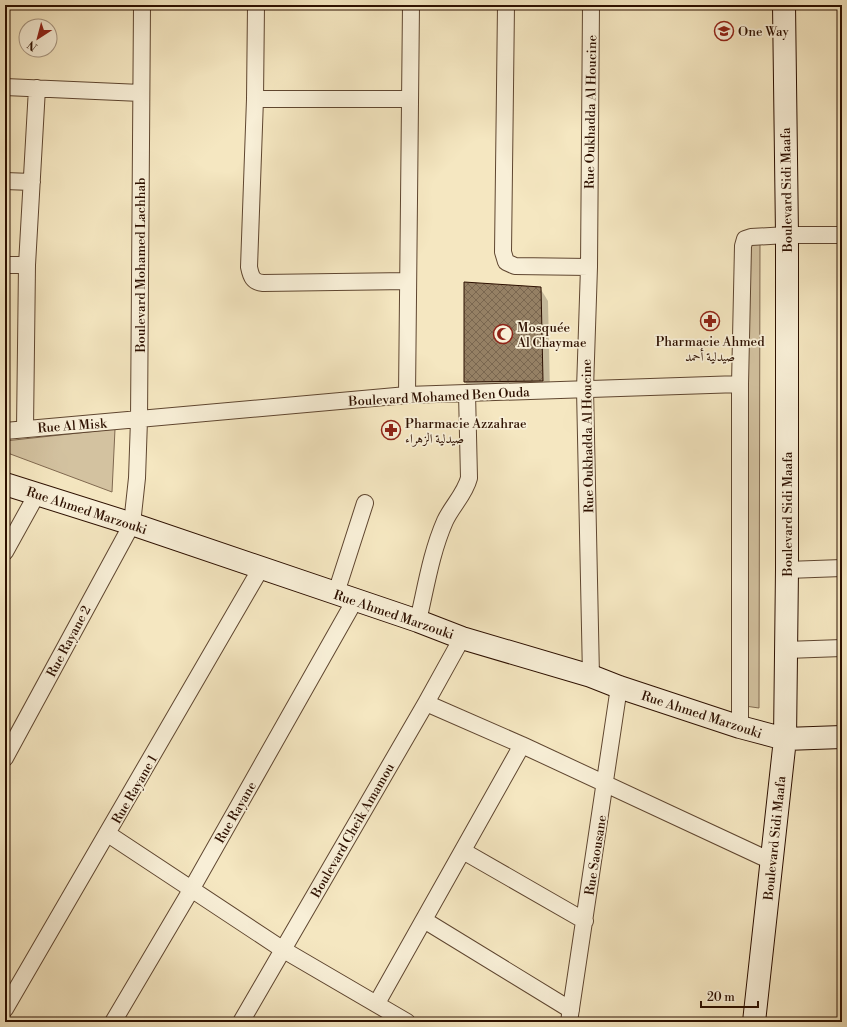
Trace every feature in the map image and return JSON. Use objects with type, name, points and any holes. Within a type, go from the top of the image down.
[{"type":"street","name":"Boulevard Mohamed Lachhab","points":[[132,524],[137,478],[139,420],[142,5]]},
{"type":"street","points":[[256,5],[255,99],[249,268],[253,280],[263,283],[408,281]]},
{"type":"street","points":[[407,395],[411,5]]},
{"type":"street","points":[[506,5],[504,252],[506,262],[515,266],[589,267]]},
{"type":"street","name":"Rue Oukhadda Al Houcine","points":[[591,5],[589,267],[585,389],[591,676]]},
{"type":"street","name":"Boulevard Sidi Maafa","points":[[754,1022],[785,739],[787,570],[787,235],[784,5]]},
{"type":"street","points":[[5,87],[141,93]]},
{"type":"street","points":[[25,428],[27,265],[37,88]]},
{"type":"street","points":[[255,99],[410,99]]},
{"type":"street","points":[[5,181],[32,182]]},
{"type":"street","points":[[740,727],[740,384],[743,246],[745,239],[751,237],[787,235],[842,235]]},
{"type":"street","points":[[5,265],[27,265]]},
{"type":"street","name":"Boulevard Mohamed Ben Ouda","points":[[139,420],[407,395],[740,384]]},
{"type":"street","points":[[418,620],[435,547],[446,520],[466,487],[469,478],[467,393]]},
{"type":"street","name":"Rue Al Misk","points":[[5,431],[25,428],[139,420]]},
{"type":"street","name":"Rue Ahmed Marzouki","points":[[5,484],[132,524],[418,620],[462,638],[591,676],[619,687],[740,727],[785,739],[842,738]]},
{"type":"street","points":[[5,552],[37,494]]},
{"type":"street","name":"Rue Rayane","points":[[113,1022],[191,890],[346,597],[366,503]]},
{"type":"street","name":"Rue Rayane 2","points":[[5,758],[132,524]]},
{"type":"street","name":"Rue Rayane 1","points":[[5,1009],[262,568]]},
{"type":"street","points":[[787,570],[842,568]]},
{"type":"street","name":"Boulevard Cheik Amamou","points":[[241,1022],[426,703],[462,638]]},
{"type":"street","points":[[786,650],[842,648]]},
{"type":"street","name":"Rue Saousane","points":[[570,1016],[606,784],[619,687]]},
{"type":"street","points":[[426,703],[522,745],[771,862]]},
{"type":"street","points":[[377,1003],[522,745]]},
{"type":"street","points":[[108,834],[282,949],[377,1003],[407,1022]]},
{"type":"street","points":[[463,851],[585,921]]},
{"type":"street","points":[[424,920],[570,1016]]},
{"type":"shaded area","points":[[747,242],[760,242],[759,708],[745,706]]},
{"type":"shaded area","points":[[115,429],[112,492],[5,452],[5,441]]},
{"type":"building","name":"Mosquée Al Chaymae","points":[[464,282],[541,287],[543,381],[464,382]]},
{"type":"place","name":"One Way","points":[[724,31]]},
{"type":"place","name":"Pharmacie Ahmed صيدلية أحمد","points":[[710,321]]},
{"type":"place","name":"Mosquée Al Chaymae","points":[[503,334]]},
{"type":"place","name":"Pharmacie Azzahrae صيدلية الزهراء","points":[[391,430]]}]
